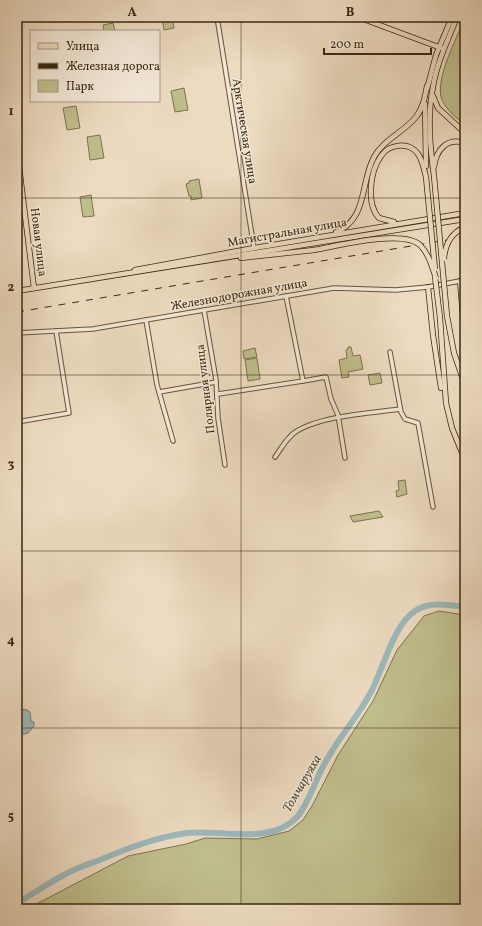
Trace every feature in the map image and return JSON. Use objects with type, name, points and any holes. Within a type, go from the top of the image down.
[{"type":"main road","points":[[358,17],[441,48]]},
{"type":"main road","points":[[452,17],[430,87],[424,126],[426,177],[440,318],[444,391],[452,428]]},
{"type":"main road","points":[[441,48],[457,17]]},
{"type":"main road","points":[[430,87],[436,106],[465,133]]},
{"type":"main road","points":[[430,87],[430,126],[447,316],[454,353],[465,385]]},
{"type":"main road","points":[[320,237],[341,230],[356,216],[375,156],[385,144],[417,117],[430,87]]},
{"type":"main road","points":[[434,176],[437,154],[442,147],[453,142],[465,143]]},
{"type":"main road","points":[[425,220],[393,222],[382,220],[374,211],[371,195],[374,175],[380,157],[388,149],[395,146],[406,146],[415,150],[420,158],[426,177]]},
{"type":"main road","name":"Новая улица","points":[[17,150],[34,288]]},
{"type":"main road","name":"Магистральная улица","points":[[112,275],[157,265],[445,217],[465,212]]},
{"type":"main road","name":"Магистральная улица","points":[[17,291],[112,275],[176,267],[465,219]]},
{"type":"main road","points":[[443,272],[445,250],[448,242],[456,232],[465,227]]},
{"type":"main road","points":[[176,267],[314,250],[386,238],[404,238],[414,242],[423,249],[429,258],[436,278]]},
{"type":"main road","points":[[462,280],[465,339]]},
{"type":"main road","points":[[428,287],[433,335],[442,394],[452,428],[465,460]]},
{"type":"street","name":"Арктическая улица","points":[[217,17],[254,248]]},
{"type":"street","name":"Железнодорожная улица","points":[[17,333],[93,329],[342,287],[392,290],[428,287],[462,280]]},
{"type":"street","points":[[286,296],[303,381]]},
{"type":"street","name":"Полярная улица","points":[[204,310],[218,394],[218,418],[225,465]]},
{"type":"street","points":[[146,320],[159,392],[173,441]]},
{"type":"street","points":[[17,422],[69,414],[56,331]]},
{"type":"street","points":[[390,352],[400,409],[405,419],[418,423],[433,507]]},
{"type":"street","points":[[218,394],[326,378],[331,399],[338,418],[345,458]]},
{"type":"street","points":[[159,392],[216,382]]},
{"type":"street","points":[[276,457],[290,437],[299,430],[313,424],[338,418],[400,409]]},
{"type":"green space","points":[[162,17],[172,17],[174,28],[164,30]]},
{"type":"green space","points":[[465,18],[465,125],[447,108],[442,100],[440,92],[441,82],[452,47]]},
{"type":"green space","points":[[113,23],[115,30],[104,30],[103,25]]},
{"type":"green space","points":[[184,88],[188,110],[175,112],[171,91]]},
{"type":"green space","points":[[76,106],[80,128],[67,130],[63,108]]},
{"type":"green space","points":[[100,135],[104,158],[90,160],[87,137]]},
{"type":"green space","points":[[199,179],[202,198],[191,200],[186,184],[189,183],[189,181]]},
{"type":"green space","points":[[91,195],[94,216],[83,217],[80,197]]},
{"type":"green space","points":[[348,347],[351,347],[353,356],[360,355],[363,369],[348,372],[349,377],[342,378],[339,360],[347,358],[346,350]]},
{"type":"green space","points":[[255,348],[257,357],[244,359],[243,351]]},
{"type":"green space","points":[[257,358],[260,379],[248,381],[245,360]]},
{"type":"green space","points":[[380,373],[382,383],[370,385],[368,375]]},
{"type":"green space","points":[[405,480],[407,494],[397,497],[396,491],[399,490],[398,481]]},
{"type":"green space","points":[[379,511],[383,517],[353,522],[350,516]]},
{"type":"green space","points":[[439,611],[465,615],[465,909],[27,909],[128,856],[186,844],[205,838],[257,839],[289,831],[303,820],[312,806],[338,755],[373,701],[397,650],[424,616]]},
{"type":"water","points":[[17,709],[27,710],[30,712],[31,721],[34,722],[34,726],[28,733],[17,736]]},
{"type":"waterway","name":"Томчаруяха","points":[[17,903],[52,881],[80,867],[153,840],[175,835],[200,832],[259,834],[286,826],[301,812],[330,754],[366,701],[395,636],[408,617],[415,611],[427,606],[439,604],[465,607]]},
{"type":"railway","points":[[17,312],[465,237]]}]
